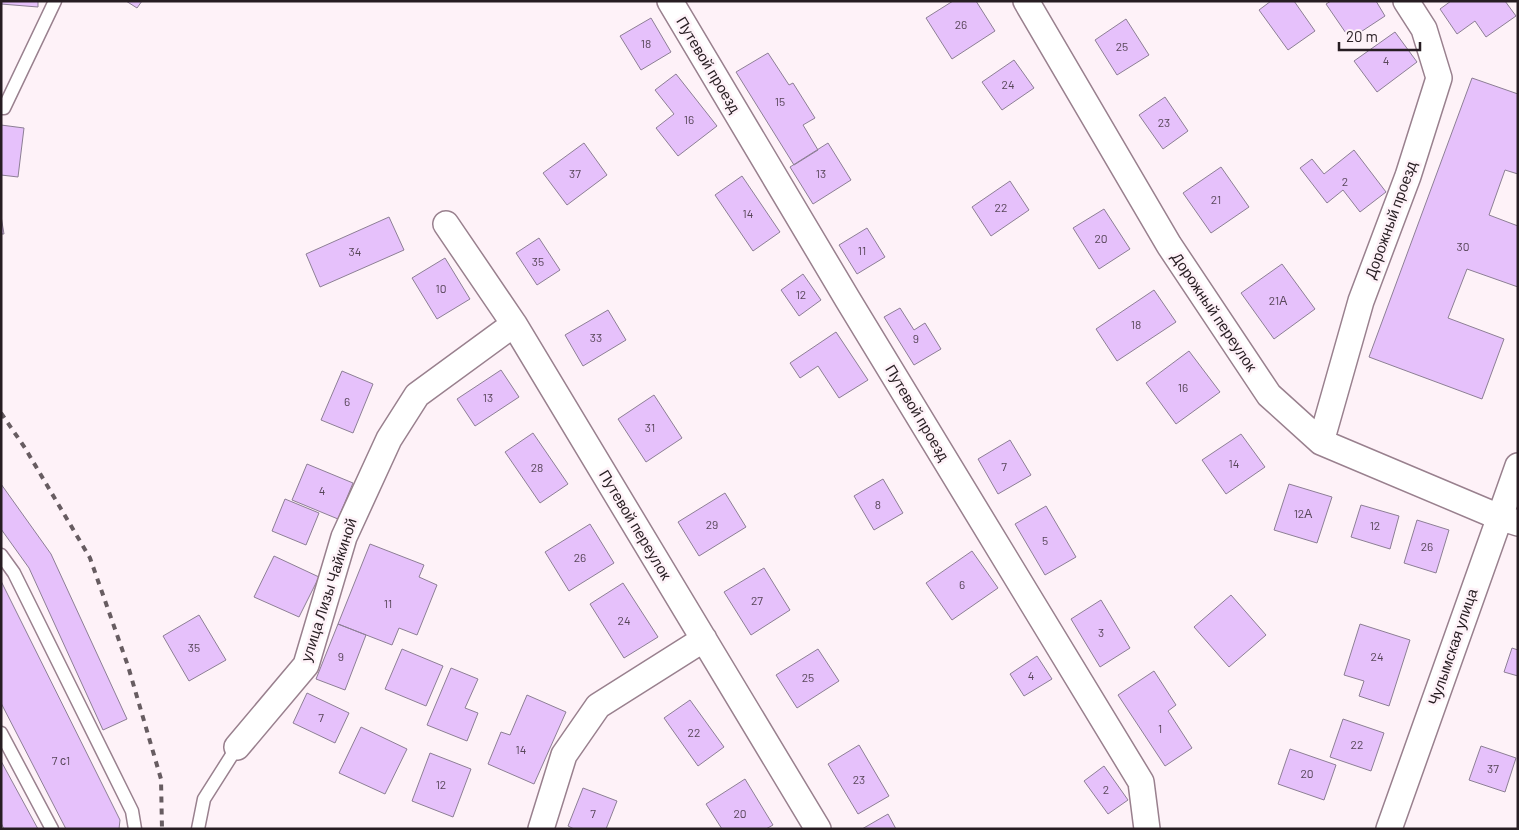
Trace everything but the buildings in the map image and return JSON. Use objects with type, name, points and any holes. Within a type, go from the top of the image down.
[{"type":"street","name":"Путевой проезд","points":[[670,1],[848,300],[1141,782],[1147,829]]},
{"type":"street","name":"Дорожный переулок","points":[[1026,1],[1169,245],[1269,395],[1321,442],[1508,520]]},
{"type":"street","name":"Дорожный проезд","points":[[1321,442],[1361,301],[1408,176],[1439,78],[1424,30],[1406,1]]},
{"type":"street","name":"Путевой переулок","points":[[446,224],[514,324],[818,829]]},
{"type":"street","name":"улица Лизы Чайкиной","points":[[237,747],[306,665],[344,537],[389,439],[417,395],[514,324]]},
{"type":"street","name":"Чулымская улица","points":[[1388,829],[1508,520],[1518,466]]},
{"type":"street","points":[[541,829],[564,756],[598,706],[704,639]]},
{"type":"lane","points":[[1,108],[4,108],[55,1]]},
{"type":"lane","points":[[1,555],[14,573],[132,811],[135,829]]},
{"type":"lane","points":[[1,733],[52,829]]},
{"type":"lane","points":[[198,829],[204,799],[237,747]]},
{"type":"railway","points":[[1,413],[25,448],[90,558],[128,666],[161,779],[162,829]]}]
